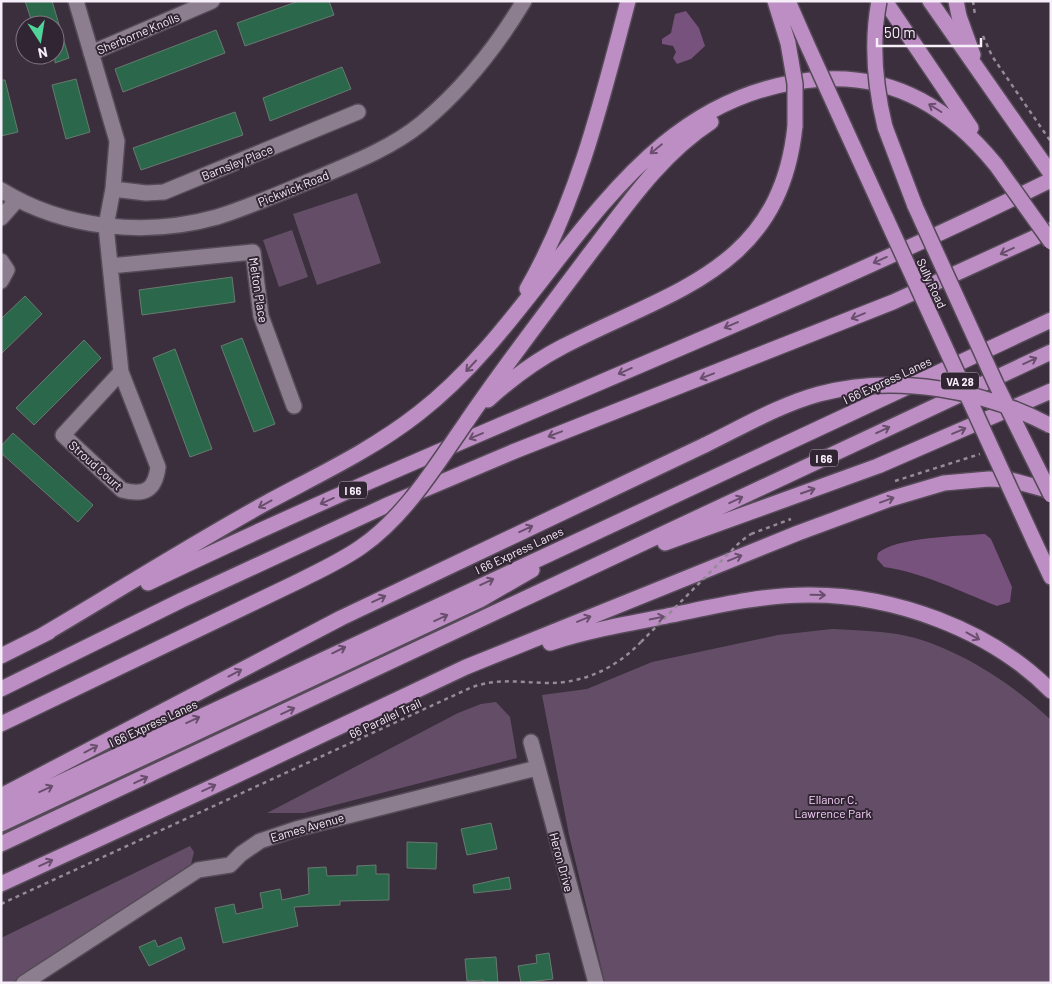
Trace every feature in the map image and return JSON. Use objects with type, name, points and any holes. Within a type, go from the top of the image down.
[{"type":"highway","points":[[502,329],[540,264],[568,207],[601,102],[628,1]]},
{"type":"highway","points":[[507,374],[690,286],[726,262],[755,232],[772,208],[790,161],[795,126],[796,84],[788,43],[775,1]]},
{"type":"highway","name":"Sully Road","points":[[788,1],[1051,576]]},
{"type":"highway","points":[[879,1],[874,49],[877,83],[885,127],[915,206],[996,384],[1051,495]]},
{"type":"highway","points":[[885,1],[996,165],[1051,242]]},
{"type":"highway","points":[[930,1],[994,96],[1051,174]]},
{"type":"highway","points":[[956,1],[966,40],[994,96]]},
{"type":"highway","points":[[41,636],[252,511],[389,434],[441,396],[471,366],[536,290],[612,193],[654,151],[689,124],[715,110],[751,94],[790,83],[827,79],[856,79],[889,86],[913,96],[950,117],[975,140],[996,165]]},
{"type":"highway","points":[[1,724],[297,582],[342,558],[378,533],[407,503],[467,422],[507,374],[636,194],[671,154],[722,115],[757,96],[790,83]]},
{"type":"highway","name":"I 66","points":[[1,656],[243,539],[902,250],[1051,180]]},
{"type":"highway","points":[[1,689],[182,600],[393,502],[514,450],[876,309],[1051,230]]},
{"type":"highway","name":"I 66 Express Lanes","points":[[1,810],[608,525],[1051,320]]},
{"type":"highway","name":"I 66","points":[[1,844],[1051,352]]},
{"type":"highway","points":[[1,796],[348,614],[802,400],[835,391],[874,386],[912,386],[953,392],[1024,413],[1051,426]]},
{"type":"highway","points":[[597,566],[878,466],[1051,391]]},
{"type":"highway","points":[[1,884],[442,678],[740,556],[916,490],[944,483],[989,479],[1011,480],[1051,491]]},
{"type":"highway","points":[[1,824],[480,600],[608,525]]},
{"type":"highway","points":[[1035,543],[1051,563]]},
{"type":"highway","points":[[442,678],[470,672],[551,642],[606,628],[775,597],[814,595],[877,601],[935,618],[994,648],[1051,691]]},
{"type":"street","name":"Sherborne Knolls","points":[[76,1],[117,141],[113,189],[106,226]]},
{"type":"street","name":"Sherborne Knolls","points":[[91,53],[212,1]]},
{"type":"street","name":"Pickwick Road","points":[[1,190],[17,200],[63,217],[106,226],[135,228],[175,226],[218,217],[369,156],[400,139],[443,104],[480,65],[524,1]]},
{"type":"street","name":"Barnsley Place","points":[[113,189],[146,194],[164,192],[358,112]]},
{"type":"street","points":[[1,218],[17,200]]},
{"type":"street","name":"Stroud Court","points":[[106,226],[122,372],[158,467],[156,481],[149,489],[135,493],[122,490],[63,435],[122,372]]},
{"type":"street","name":"Melton Place","points":[[110,266],[253,252],[261,316],[294,406]]},
{"type":"street","points":[[1,261],[7,270],[1,281]]},
{"type":"street","name":"Heron Drive","points":[[531,742],[596,983]]},
{"type":"street","name":"Eames Avenue","points":[[24,983],[198,870],[230,865],[255,844],[281,833],[537,768]]},
{"type":"path","points":[[973,1],[976,21]]},
{"type":"path","points":[[980,30],[992,56],[1051,142]]},
{"type":"path","name":"66 Parallel Trail","points":[[1,904],[470,688],[499,680],[552,683],[586,677],[619,662],[740,541],[750,534]]},
{"type":"green space","points":[[357,193],[381,263],[317,285],[293,214]]},
{"type":"green space","points":[[292,230],[308,277],[279,287],[263,240]]},
{"type":"green space","name":"Ellanor C. Lawrence Park","points":[[832,629],[897,634],[938,646],[980,666],[1018,692],[1051,720],[1051,983],[605,983],[569,835],[542,695],[587,689],[652,662],[778,635]]},
{"type":"green space","points":[[496,702],[510,717],[517,758],[304,813],[267,813],[458,713],[481,704]]},
{"type":"green space","points":[[190,846],[194,852],[191,864],[12,983],[1,983],[1,938]]},
{"type":"shaded area","points":[[686,11],[699,28],[705,46],[691,59],[677,64],[673,58],[676,52],[673,46],[662,44],[662,39],[671,33],[675,14]]},
{"type":"shaded area","points":[[985,534],[991,539],[1012,587],[1010,602],[997,606],[927,578],[884,567],[877,559],[878,553],[887,548],[913,540]]},
{"type":"building","points":[[25,1],[52,1],[56,15],[30,15]]},
{"type":"building","points":[[299,1],[329,1],[334,15],[245,46],[237,23]]},
{"type":"building","points":[[216,30],[225,53],[123,92],[115,69]]},
{"type":"building","points":[[65,45],[69,58],[65,59]]},
{"type":"building","points":[[342,67],[351,89],[270,121],[263,98]]},
{"type":"building","points":[[76,79],[90,132],[66,139],[52,85]]},
{"type":"building","points":[[1,80],[5,80],[18,132],[1,136]]},
{"type":"building","points":[[235,112],[243,135],[141,170],[133,148]]},
{"type":"building","points":[[232,277],[235,302],[142,315],[139,290]]},
{"type":"building","points":[[25,296],[42,314],[1,354],[1,319]]},
{"type":"building","points":[[242,338],[275,424],[254,432],[221,346]]},
{"type":"building","points":[[84,340],[101,358],[34,425],[16,408]]},
{"type":"building","points":[[175,349],[212,449],[190,457],[153,358]]},
{"type":"building","points":[[13,433],[93,505],[78,522],[1,453],[1,446]]},
{"type":"building","points":[[491,823],[497,849],[467,855],[461,829]]},
{"type":"building","points":[[407,842],[437,843],[436,869],[407,868]]},
{"type":"building","points":[[376,865],[376,874],[389,874],[389,900],[340,901],[340,905],[294,907],[298,926],[223,943],[215,908],[234,904],[236,914],[263,908],[260,893],[280,889],[282,900],[309,894],[308,868],[326,867],[327,876],[357,875],[357,866]]},
{"type":"building","points":[[509,877],[511,889],[474,893],[473,885]]},
{"type":"building","points":[[181,937],[185,949],[149,966],[139,947],[155,940],[158,947]]},
{"type":"building","points":[[549,953],[553,979],[521,983],[518,966],[537,963],[536,955]]},
{"type":"building","points":[[496,957],[498,983],[483,983],[483,980],[467,981],[465,959]]}]
